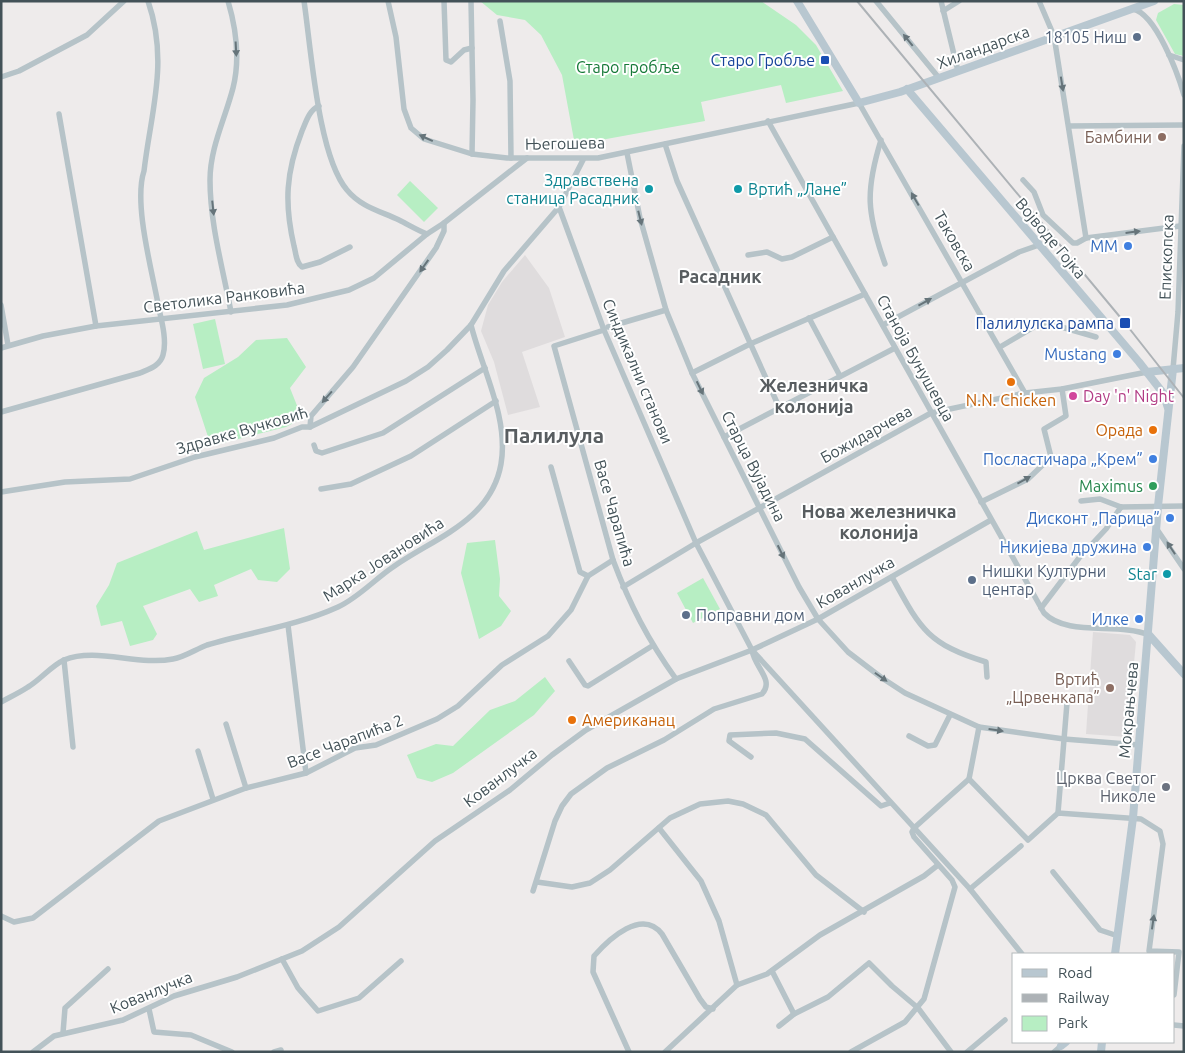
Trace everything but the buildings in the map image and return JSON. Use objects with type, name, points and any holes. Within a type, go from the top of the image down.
[{"type":"street","points":[[1,78],[19,71],[87,35],[124,1]]},
{"type":"street","points":[[1,412],[115,381],[150,369],[159,363],[164,354],[161,318],[145,235],[140,183],[144,172],[158,86],[156,42],[148,1]]},
{"type":"street","points":[[228,1],[235,37],[236,76],[214,151],[210,180],[214,219],[232,312]]},
{"type":"street","points":[[304,1],[319,106],[332,163],[347,190],[372,210],[399,220],[426,234]]},
{"type":"street","name":"Његошева","points":[[388,1],[396,37],[404,109],[411,128],[424,139],[472,154],[511,158],[583,160],[627,153],[768,121],[859,103],[907,89]]},
{"type":"street","points":[[444,1],[446,60],[451,62],[464,50],[472,48]]},
{"type":"street","points":[[470,1],[472,154]]},
{"type":"street","points":[[797,1],[859,103]]},
{"type":"street","points":[[876,1],[939,78]]},
{"type":"street","points":[[941,1],[958,71]]},
{"type":"street","points":[[943,11],[958,1]]},
{"type":"street","points":[[1039,1],[1054,36],[1086,238]]},
{"type":"street","points":[[1145,14],[1150,3]]},
{"type":"street","name":"Хиландарска","points":[[907,89],[1150,3]]},
{"type":"street","points":[[1133,9],[1145,14],[1178,73],[1184,95]]},
{"type":"street","points":[[500,21],[510,81],[511,158]]},
{"type":"street","points":[[1169,55],[1184,60]]},
{"type":"street","name":"Војводе Гојка","points":[[907,89],[1147,372],[1162,393],[1168,408]]},
{"type":"street","name":"Таковска","points":[[859,103],[1025,393]]},
{"type":"street","points":[[319,106],[313,109],[307,119],[290,167],[287,209],[292,238],[297,259],[302,267],[320,262],[350,247]]},
{"type":"street","points":[[59,114],[96,326]]},
{"type":"street","name":"Станоја Бунушевца","points":[[768,121],[1041,608],[1049,618],[1061,624],[1134,630],[1149,634]]},
{"type":"street","points":[[1069,126],[1184,125]]},
{"type":"street","points":[[881,140],[872,175],[868,203],[870,219],[884,264]]},
{"type":"street","points":[[665,144],[677,181],[779,407]]},
{"type":"street","name":"Епископска","points":[[1173,369],[1182,246],[1180,226],[1184,146]]},
{"type":"street","name":"Старца Вујадина","points":[[627,153],[640,218],[666,310],[692,373],[818,619],[848,652],[882,678],[905,693],[979,727],[1064,739],[1139,745]]},
{"type":"street","name":"Светолика Ранковића","points":[[1,348],[96,326],[303,303],[361,285],[380,273],[426,234],[444,223],[527,158]]},
{"type":"street","name":"Здравке Вучковић","points":[[1,492],[65,482],[130,479],[212,452],[274,438],[302,427],[310,427],[419,374],[447,350],[471,325],[504,271],[559,207],[583,160]]},
{"type":"street","points":[[1023,180],[1034,192],[1043,214],[1066,238],[1077,243],[1086,238],[1180,226]]},
{"type":"street","name":"Синдикални станови","points":[[559,207],[606,329],[696,543],[752,650]]},
{"type":"street","points":[[310,427],[311,416],[353,367],[436,248],[444,231],[444,223]]},
{"type":"street","points":[[748,255],[767,252],[782,259],[792,257],[833,237]]},
{"type":"street","points":[[882,325],[1029,247],[1039,244]]},
{"type":"street","points":[[692,373],[750,344],[865,294]]},
{"type":"street","points":[[1,305],[8,345]]},
{"type":"street","points":[[606,329],[666,310]]},
{"type":"street","points":[[809,318],[840,376]]},
{"type":"street","points":[[1000,347],[1039,324],[1058,326],[1096,337]]},
{"type":"street","name":"Марка Јовановића","points":[[1,702],[27,688],[64,660],[76,657],[105,656],[137,662],[173,659],[206,646],[308,620],[341,606],[393,567],[474,515],[491,489],[501,465],[501,441],[496,401],[471,325]]},
{"type":"street","name":"Васе Чарапића","points":[[606,329],[554,346],[613,560],[623,587],[652,646],[676,678]]},
{"type":"street","points":[[724,437],[895,348]]},
{"type":"street","points":[[314,445],[316,451],[322,453],[383,433],[485,368]]},
{"type":"street","points":[[1147,372],[1184,368]]},
{"type":"street","points":[[1173,369],[1156,528],[1149,634],[1184,674]]},
{"type":"street","name":"Божидарчева","points":[[623,587],[696,543],[931,413],[1025,393],[1062,389],[1147,372]]},
{"type":"street","points":[[981,502],[1028,479],[1051,457],[1044,429],[1066,416],[1062,389]]},
{"type":"street","points":[[321,488],[351,484],[411,456],[496,401]]},
{"type":"street","points":[[551,467],[580,572],[588,576],[613,560]]},
{"type":"street","points":[[1081,500],[1100,499],[1121,506],[1184,506]]},
{"type":"street","points":[[1041,608],[1079,558],[1106,529],[1121,506]]},
{"type":"street","name":"Кованлучка","points":[[33,1052],[54,1036],[105,1025],[149,1009],[174,996],[237,977],[302,951],[339,927],[434,841],[510,790],[572,739],[676,678],[752,650],[818,619],[990,520]]},
{"type":"street","points":[[1156,528],[1184,569]]},
{"type":"street","name":"Васе Чарапића 2","points":[[1,916],[14,922],[33,918],[159,821],[246,788],[306,773],[355,748],[376,745],[407,733],[458,706],[502,665],[548,636],[561,625],[571,610],[588,576]]},
{"type":"street","points":[[892,577],[920,626],[929,635],[958,652],[986,662],[986,677]]},
{"type":"street","points":[[288,625],[306,773]]},
{"type":"street","name":"Мокрањчева","points":[[1115,953],[1133,818],[1149,634]]},
{"type":"street","points":[[569,661],[585,685],[588,686],[652,646]]},
{"type":"street","points":[[752,650],[970,889],[1021,953]]},
{"type":"street","points":[[533,891],[555,821],[562,806],[572,794],[607,768],[664,740],[714,709],[759,696],[764,692],[766,681],[753,661],[752,650]]},
{"type":"street","points":[[64,660],[73,747]]},
{"type":"street","points":[[969,779],[1028,840],[1058,813],[1067,703]]},
{"type":"street","points":[[908,736],[932,746],[936,744],[950,715]]},
{"type":"street","points":[[226,724],[246,788]]},
{"type":"street","points":[[851,1052],[905,1022],[918,1008],[928,987],[955,890],[952,880],[914,837],[912,832],[914,828],[969,779],[979,727]]},
{"type":"street","points":[[751,757],[729,741],[730,735],[776,733],[806,739],[882,806],[890,803]]},
{"type":"street","points":[[198,751],[213,799]]},
{"type":"street","points":[[537,882],[572,887],[590,883],[610,870],[670,818],[700,804],[715,801],[743,804],[766,815],[816,875],[864,912]]},
{"type":"street","points":[[1058,813],[1141,819],[1162,834],[1163,844],[1149,951]]},
{"type":"street","points":[[658,828],[694,870],[708,893],[725,939],[737,984]]},
{"type":"street","points":[[970,889],[1021,846]]},
{"type":"street","points":[[665,1052],[737,984],[772,971],[816,938],[864,912],[924,876],[938,865]]},
{"type":"street","points":[[1053,872],[1100,930],[1118,936]]},
{"type":"street","points":[[629,1052],[593,972],[594,956],[621,931],[638,924],[656,927],[700,999],[706,1007],[713,1008]]},
{"type":"street","points":[[1143,953],[1144,951],[1179,952],[1175,986]]},
{"type":"street","points":[[282,959],[298,988],[318,1011],[359,998],[401,961]]},
{"type":"street","points":[[779,1026],[794,1014],[828,997],[869,963],[918,1008],[951,1052]]},
{"type":"street","points":[[63,1033],[65,1008],[108,969]]},
{"type":"street","points":[[772,971],[794,1014]]},
{"type":"street","points":[[149,1009],[154,1032],[191,1035],[232,1052]]},
{"type":"street","points":[[967,1052],[1006,1020]]},
{"type":"street","points":[[1054,1052],[1063,1046]]},
{"type":"street","points":[[274,1052],[281,1050]]},
{"type":"shaded area","points":[[525,255],[549,288],[565,337],[522,352],[540,407],[508,415],[494,362],[481,331],[488,305],[502,282]]},
{"type":"shaded area","name":"Вртић „Црвенкапа”","points":[[1093,632],[1130,635],[1136,642],[1127,737],[1086,734]]},
{"type":"green space","name":"Старо гробље","points":[[480,1],[761,1],[796,25],[816,45],[843,91],[786,103],[781,85],[701,102],[705,121],[601,140],[574,140],[562,75],[541,35],[525,20],[497,15]]},
{"type":"green space","points":[[1174,4],[1184,5],[1184,56],[1175,54],[1156,20],[1158,13]]},
{"type":"green space","points":[[410,181],[438,208],[424,222],[397,195]]},
{"type":"green space","points":[[215,319],[225,364],[203,369],[193,324]]},
{"type":"green space","points":[[287,338],[306,367],[290,388],[302,418],[286,427],[211,446],[195,397],[204,378],[238,357],[256,340]]},
{"type":"green space","points":[[284,528],[290,569],[277,582],[258,580],[251,569],[214,585],[218,596],[199,602],[190,589],[143,606],[157,634],[153,640],[130,646],[122,621],[101,626],[96,606],[109,585],[117,563],[197,531],[204,550]]},
{"type":"green space","points":[[495,540],[500,579],[499,596],[511,611],[501,626],[479,639],[461,573],[467,543]]},
{"type":"green space","points":[[703,578],[720,609],[693,623],[677,593]]},
{"type":"green space","points":[[545,677],[555,691],[534,715],[453,773],[432,782],[417,778],[407,755],[436,744],[453,746],[490,710],[515,701]]},
{"type":"railway","points":[[857,1],[1125,323],[1184,398]]},
{"type":"place","name":"18105 Ниш","points":[[1137,37]]},
{"type":"place","name":"Старо Гробље","points":[[825,60]]},
{"type":"place","name":"Бамбини","points":[[1162,137]]},
{"type":"place","name":"Здравствена станица Расадник","points":[[649,189]]},
{"type":"place","name":"Вртић „Лане”","points":[[738,189]]},
{"type":"place","name":"ММ","points":[[1128,246]]},
{"type":"place","name":"Палилулска рампа","points":[[1125,323]]},
{"type":"place","name":"Mustang","points":[[1117,354]]},
{"type":"place","name":"N.N. Chicken","points":[[1011,382]]},
{"type":"place","name":"Day 'n' Night","points":[[1073,396]]},
{"type":"place","name":"Орада","points":[[1153,430]]},
{"type":"place","name":"Посластичара „Крем”","points":[[1153,459]]},
{"type":"place","name":"Maximus","points":[[1153,486]]},
{"type":"place","name":"Дисконт „Парица”","points":[[1170,518]]},
{"type":"place","name":"Никијева дружина","points":[[1147,547]]},
{"type":"place","name":"Star","points":[[1167,574]]},
{"type":"place","name":"Нишки Културни центар","points":[[972,580]]},
{"type":"place","name":"Поправни дом","points":[[686,615]]},
{"type":"place","name":"Илке","points":[[1139,619]]},
{"type":"place","name":"Вртић „Црвенкапа”","points":[[1110,688]]},
{"type":"place","name":"Американац","points":[[572,720]]},
{"type":"place","name":"Црква Светог Николе","points":[[1166,787]]},
{"type":"district","name":"Расадник","points":[[720,277]]},
{"type":"district","name":"Железничка колонија","points":[[814,396]]},
{"type":"district","name":"Палилула","points":[[554,436]]},
{"type":"district","name":"Нова железничка колонија","points":[[879,522]]}]
